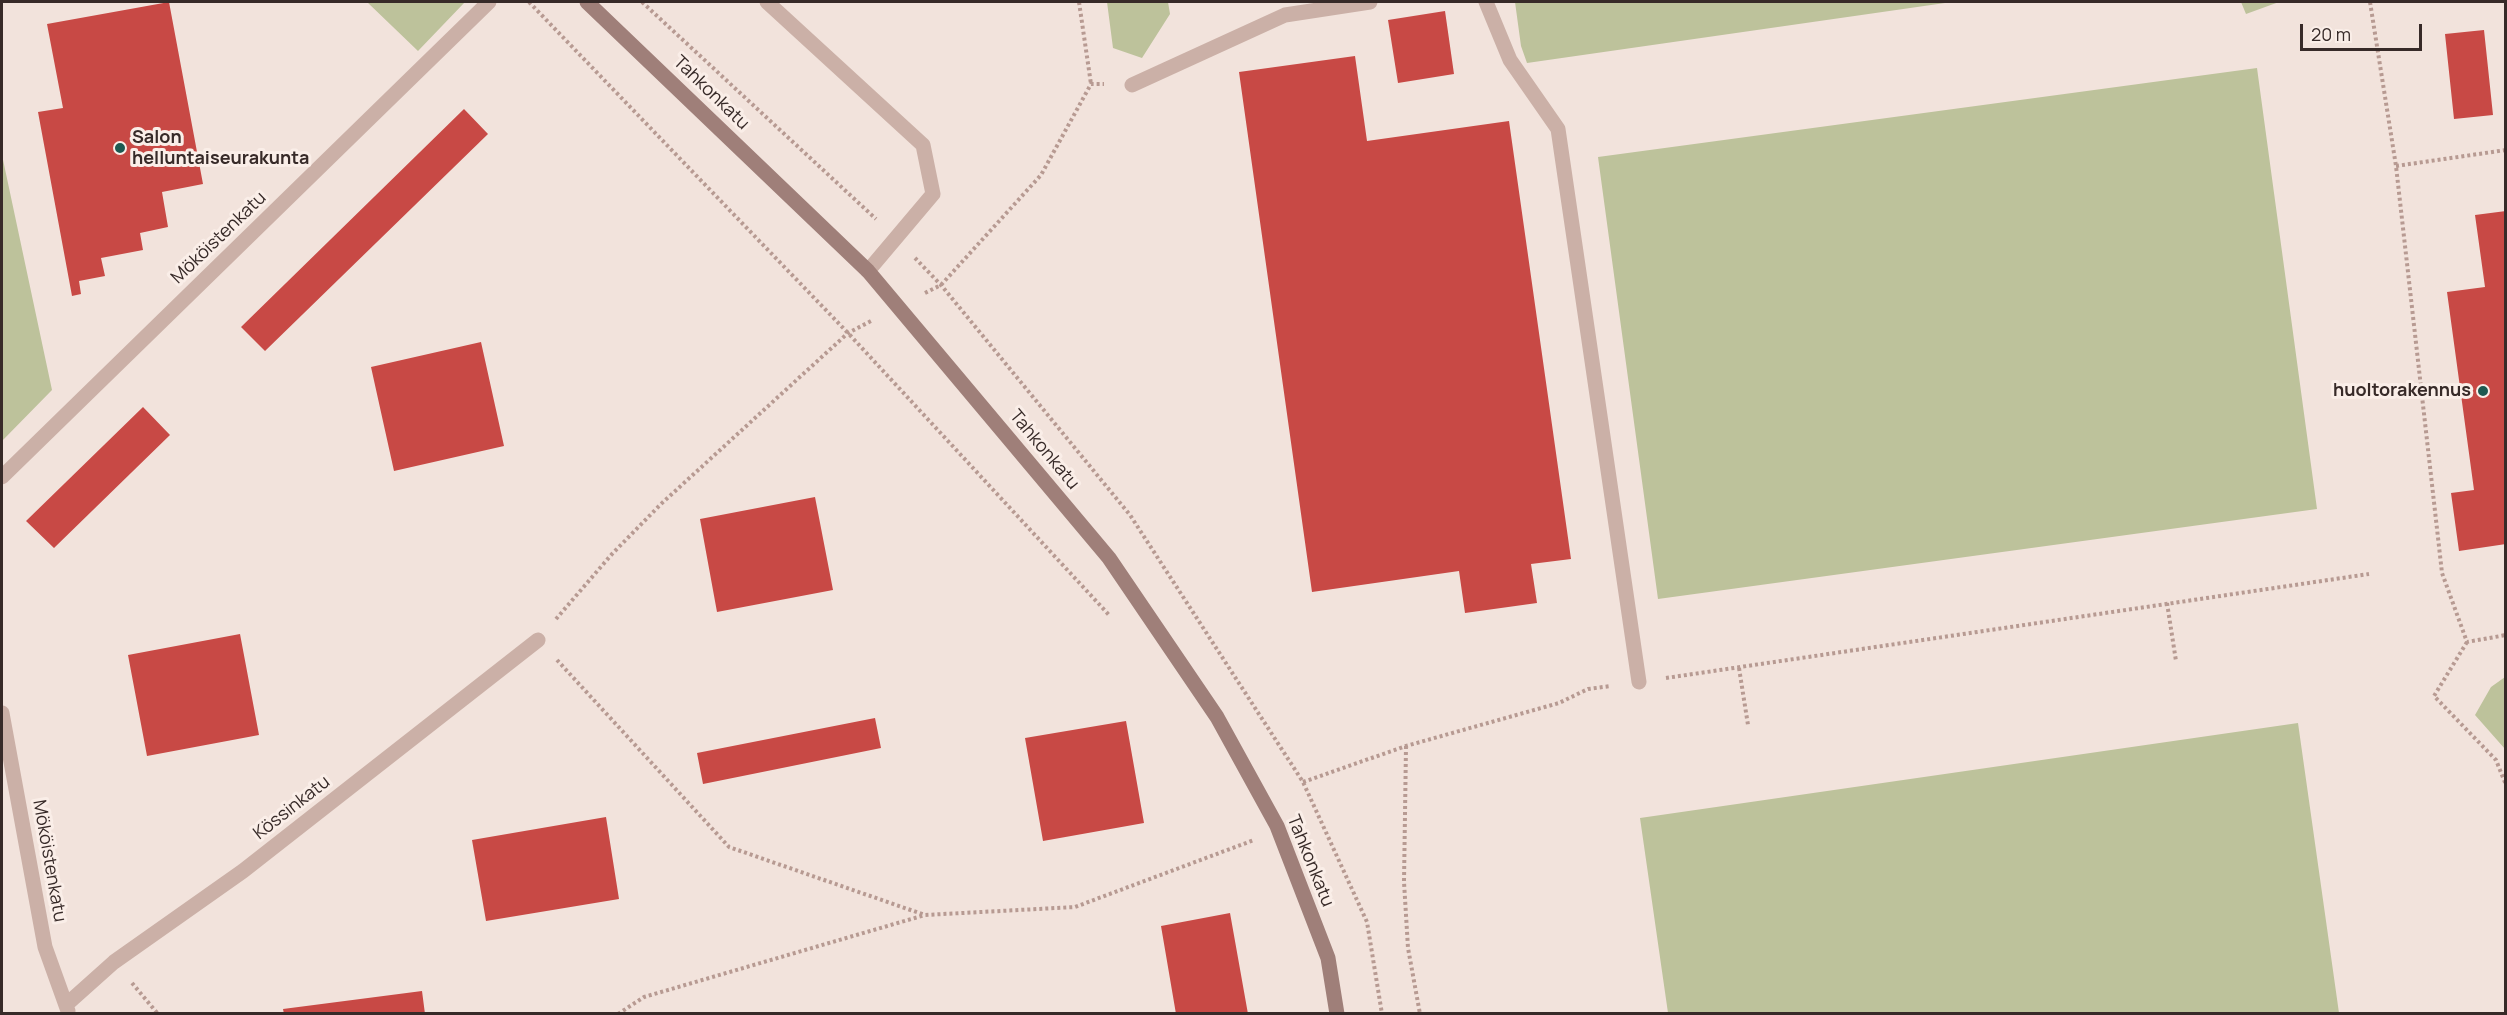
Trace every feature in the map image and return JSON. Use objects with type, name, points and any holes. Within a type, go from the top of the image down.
[{"type":"street","name":"Mököistenkatu","points":[[2,477],[489,2]]},
{"type":"street","name":"Tahkonkatu","points":[[587,2],[868,271],[1109,558],[1217,717],[1277,826],[1328,958],[1337,1014]]},
{"type":"street","points":[[767,2],[923,145],[933,194],[868,271]]},
{"type":"street","points":[[1132,85],[1285,15],[1370,2]]},
{"type":"street","points":[[1486,2],[1510,60],[1558,129],[1639,682]]},
{"type":"street","name":"Kössinkatu","points":[[68,1009],[114,962],[243,871],[538,640]]},
{"type":"street","name":"Mököistenkatu","points":[[2,713],[45,947],[68,1009]]},
{"type":"path","points":[[529,2],[848,333],[1102,605],[1116,624]]},
{"type":"path","points":[[925,915],[729,847],[538,640],[612,554],[661,504],[848,333],[940,285],[1041,176],[1091,84],[1078,2]]},
{"type":"path","points":[[2370,2],[2396,166],[2442,573],[2467,642]]},
{"type":"path","points":[[1091,84],[1132,85]]},
{"type":"path","points":[[2396,166],[2505,150]]},
{"type":"path","points":[[1303,782],[1406,746],[1559,703],[1588,689],[2369,574]]},
{"type":"path","points":[[2167,603],[2176,662]]},
{"type":"path","points":[[2505,635],[2467,642],[2434,696],[2496,760],[2505,785]]},
{"type":"path","points":[[1739,668],[1748,725]]},
{"type":"path","points":[[1406,746],[1404,882],[1408,948],[1420,1014]]},
{"type":"path","points":[[618,1014],[644,997],[925,915],[1075,907],[1259,838]]},
{"type":"path","points":[[114,962],[158,1014]]},
{"type":"green space","points":[[367,2],[465,2],[418,51]]},
{"type":"green space","points":[[1107,2],[1168,2],[1170,14],[1142,58],[1113,48]]},
{"type":"green space","points":[[1515,2],[1952,2],[1527,63],[1521,46]]},
{"type":"green space","points":[[2241,2],[2279,2],[2246,14]]},
{"type":"green space","points":[[2257,68],[2317,509],[1658,599],[1598,157]]},
{"type":"green space","points":[[2,155],[52,390],[2,441]]},
{"type":"green space","points":[[2505,677],[2505,749],[2475,715],[2491,687]]},
{"type":"green space","points":[[2298,723],[2339,1013],[1668,1013],[1640,818]]},
{"type":"building","name":"Salon helluntaiseurakunta","points":[[169,2],[203,184],[162,192],[168,227],[140,233],[143,250],[101,258],[105,276],[79,281],[81,294],[72,296],[38,112],[63,108],[47,24]]},
{"type":"building","points":[[1445,11],[1454,74],[1398,83],[1388,20]]},
{"type":"building","points":[[2484,30],[2493,115],[2454,119],[2445,34]]},
{"type":"building","points":[[1355,56],[1367,141],[1509,121],[1571,559],[1531,564],[1537,603],[1465,613],[1459,571],[1312,592],[1239,72]]},
{"type":"building","points":[[464,109],[488,134],[265,351],[241,327]]},
{"type":"building","name":"huoltorakennus","points":[[2506,211],[2506,544],[2459,551],[2451,493],[2474,490],[2447,292],[2485,287],[2475,215]]},
{"type":"building","points":[[481,342],[504,446],[394,471],[371,367]]},
{"type":"building","points":[[143,407],[170,435],[54,548],[26,521]]},
{"type":"building","points":[[815,497],[833,590],[717,612],[700,519]]},
{"type":"building","points":[[240,634],[259,735],[147,756],[128,655]]},
{"type":"building","points":[[875,718],[881,748],[703,784],[697,753]]},
{"type":"building","points":[[1126,721],[1144,823],[1043,841],[1025,738]]},
{"type":"building","points":[[606,817],[619,899],[486,921],[472,840]]},
{"type":"building","points":[[1230,913],[1248,1014],[1176,1014],[1161,926]]},
{"type":"building","points":[[422,991],[425,1014],[284,1014],[283,1009]]},
{"type":"place","name":"Salon helluntaiseurakunta","points":[[120,148]]},
{"type":"place","name":"huoltorakennus","points":[[2483,391]]}]
